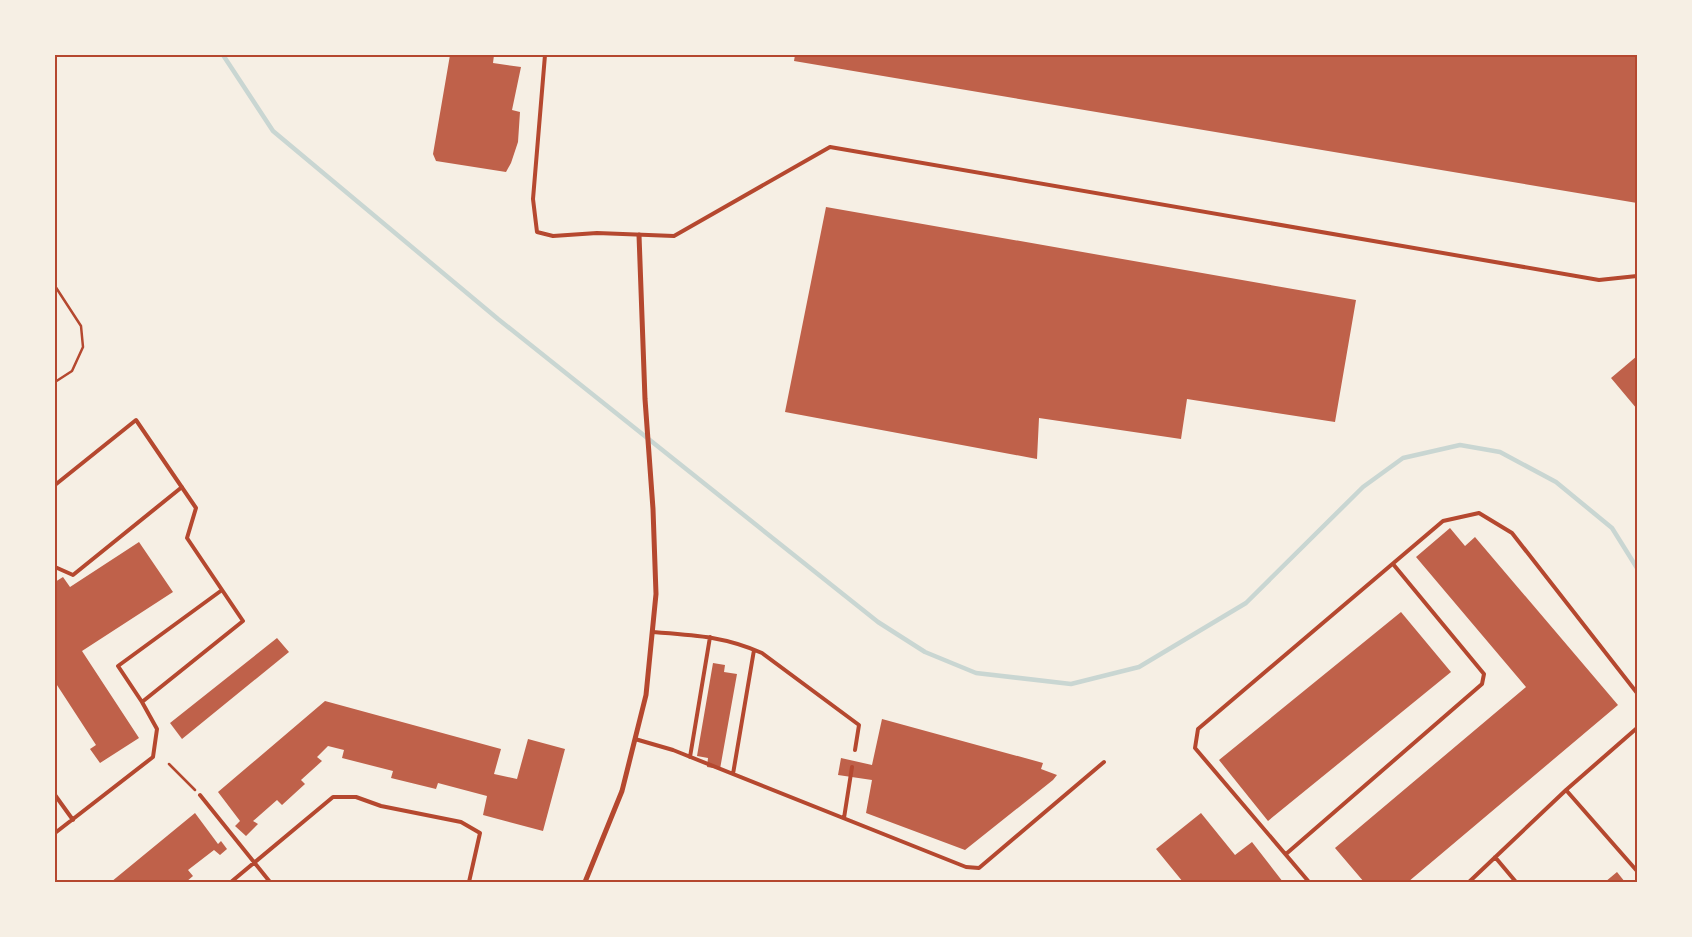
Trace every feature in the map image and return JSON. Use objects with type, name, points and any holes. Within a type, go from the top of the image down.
[{"type":"street","points":[[585,882],[622,791],[646,695],[656,594],[653,509],[645,398],[639,235]]},
{"type":"lane","points":[[545,55],[533,199],[537,232],[553,236],[598,233],[674,236],[830,147],[1599,280],[1637,276]]},
{"type":"lane","points":[[55,485],[136,420],[196,508],[187,538],[243,621],[142,702]]},
{"type":"lane","points":[[55,567],[73,575],[182,487]]},
{"type":"lane","points":[[1309,882],[1195,748],[1198,729],[1443,521],[1479,513],[1512,533],[1637,693]]},
{"type":"lane","points":[[1286,854],[1482,684],[1484,674],[1393,564]]},
{"type":"lane","points":[[55,833],[153,758],[157,729],[118,666],[222,590]]},
{"type":"lane","points":[[652,632],[726,640],[762,653],[859,725],[855,750]]},
{"type":"lane","points":[[690,757],[710,637]]},
{"type":"lane","points":[[733,774],[754,650]]},
{"type":"lane","points":[[1469,882],[1566,790],[1637,728]]},
{"type":"lane","points":[[635,739],[690,757],[966,867],[980,868],[1104,762]]},
{"type":"lane","points":[[844,818],[852,767]]},
{"type":"lane","points":[[1566,790],[1637,871]]},
{"type":"lane","points":[[55,795],[73,820]]},
{"type":"lane","points":[[200,795],[270,882]]},
{"type":"lane","points":[[231,882],[333,797],[356,797],[380,806],[460,822],[480,834],[469,882]]},
{"type":"lane","points":[[1495,857],[1516,882]]},
{"type":"path","points":[[55,286],[81,326],[83,348],[72,371],[55,382]]},
{"type":"path","points":[[169,764],[200,795]]},
{"type":"building","points":[[450,55],[494,55],[493,63],[521,67],[512,110],[520,112],[518,142],[506,172],[436,161],[433,154]]},
{"type":"building","points":[[795,55],[1637,55],[1637,203],[794,61]]},
{"type":"building","points":[[826,207],[1356,300],[1335,422],[1187,399],[1181,439],[1039,418],[1037,459],[785,412]]},
{"type":"building","points":[[1637,356],[1637,409],[1611,378]]},
{"type":"building","points":[[1450,528],[1465,546],[1475,537],[1618,705],[1408,882],[1364,882],[1335,848],[1526,687],[1416,557]]},
{"type":"building","points":[[139,542],[173,592],[82,651],[139,738],[100,763],[90,749],[96,745],[55,682],[55,582],[63,577],[70,587]]},
{"type":"building","points":[[1401,612],[1451,672],[1268,821],[1219,760]]},
{"type":"building","points":[[277,638],[289,652],[182,739],[170,723]]},
{"type":"building","points":[[713,663],[725,665],[724,672],[737,674],[720,769],[707,767],[708,758],[697,756]]},
{"type":"building","points":[[325,701],[501,749],[494,774],[517,779],[528,739],[565,749],[543,831],[483,815],[487,796],[438,783],[436,789],[391,778],[393,771],[342,758],[344,750],[328,746],[317,757],[322,761],[301,780],[305,784],[282,805],[277,800],[253,821],[258,824],[246,836],[235,826],[240,821],[218,792]]},
{"type":"building","points":[[882,719],[1043,763],[1041,769],[1057,775],[965,850],[866,813],[872,780],[838,775],[841,758],[872,765]]},
{"type":"building","points":[[195,813],[218,844],[221,841],[227,849],[220,855],[214,850],[188,870],[193,876],[186,882],[111,882]]},
{"type":"building","points":[[1201,813],[1235,855],[1252,842],[1283,882],[1183,882],[1156,849]]},
{"type":"building","points":[[1617,872],[1625,882],[1605,882]]},
{"type":"waterway","points":[[223,55],[273,131],[498,319],[878,622],[925,652],[976,673],[1071,684],[1139,667],[1246,603],[1363,487],[1403,458],[1460,445],[1500,452],[1556,482],[1612,528],[1637,568]]}]
